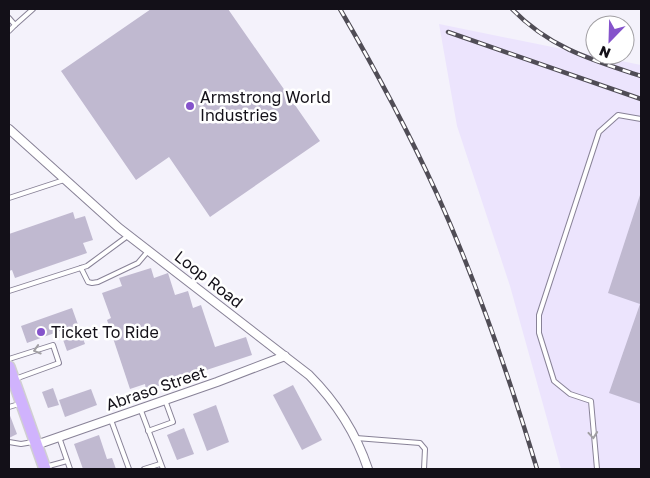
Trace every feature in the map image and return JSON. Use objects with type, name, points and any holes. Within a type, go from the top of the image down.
[{"type":"main road","points":[[11,375],[45,468]]},
{"type":"street","name":"Loop Road","points":[[9,129],[64,180],[129,235],[309,375],[332,400],[346,420],[356,438],[368,469]]},
{"type":"street","name":"Abraso Street","points":[[36,443],[59,437],[165,400],[285,356]]},
{"type":"lane","points":[[9,32],[33,9]]},
{"type":"lane","points":[[9,18],[15,25]]},
{"type":"lane","points":[[597,469],[591,401],[570,394],[554,381],[539,333],[539,315],[599,132],[618,115],[641,119]]},
{"type":"lane","points":[[9,198],[64,180]]},
{"type":"lane","points":[[9,291],[87,266],[129,235]]},
{"type":"lane","points":[[81,268],[88,282],[98,282],[138,263],[149,250]]},
{"type":"lane","points":[[9,359],[53,345],[58,363],[11,375]]},
{"type":"lane","points":[[148,431],[173,422],[165,400]]},
{"type":"lane","points":[[9,407],[21,403]]},
{"type":"lane","points":[[140,408],[163,469]]},
{"type":"lane","points":[[110,418],[129,469]]},
{"type":"lane","points":[[59,437],[70,469]]},
{"type":"lane","points":[[356,438],[420,443],[425,449],[424,469]]},
{"type":"lane","points":[[9,442],[21,444],[36,443]]},
{"type":"lane","points":[[45,468],[67,461]]},
{"type":"lane","points":[[144,469],[160,464]]},
{"type":"shaded area","points":[[439,24],[585,54],[585,65],[641,65],[641,469],[561,469],[510,286],[457,126]]},
{"type":"building","name":"Armstrong World Industries","points":[[151,9],[228,9],[320,141],[210,217],[169,157],[136,180],[61,71]]},
{"type":"building","points":[[640,195],[641,404],[609,393],[640,304],[608,293]]},
{"type":"building","points":[[73,212],[75,219],[85,216],[93,240],[83,243],[87,253],[15,278],[12,270],[9,271],[9,234]]},
{"type":"building","points":[[151,268],[154,278],[168,273],[175,295],[188,291],[193,308],[201,305],[215,347],[246,337],[252,355],[146,390],[145,384],[130,389],[107,320],[111,318],[102,293],[122,286],[119,278]]},
{"type":"building","points":[[72,308],[85,344],[67,351],[60,331],[27,343],[21,326]]},
{"type":"building","points":[[293,385],[322,440],[302,450],[273,395]]},
{"type":"building","points":[[53,388],[59,405],[48,408],[42,392]]},
{"type":"building","points":[[91,389],[97,405],[65,417],[59,400]]},
{"type":"building","points":[[216,405],[229,442],[207,451],[193,414]]},
{"type":"building","points":[[9,413],[17,434],[9,438]]},
{"type":"building","points":[[184,428],[194,454],[177,460],[167,435]]},
{"type":"building","points":[[99,435],[107,459],[112,458],[116,469],[83,469],[74,444]]},
{"type":"railway","points":[[340,9],[403,124],[452,228],[492,330],[537,469]]},
{"type":"railway","points":[[512,9],[541,34],[572,51],[641,76]]},
{"type":"railway","points":[[448,32],[641,99]]},
{"type":"place","name":"Armstrong World Industries","points":[[190,106]]},
{"type":"place","name":"Ticket To Ride","points":[[41,332]]}]
